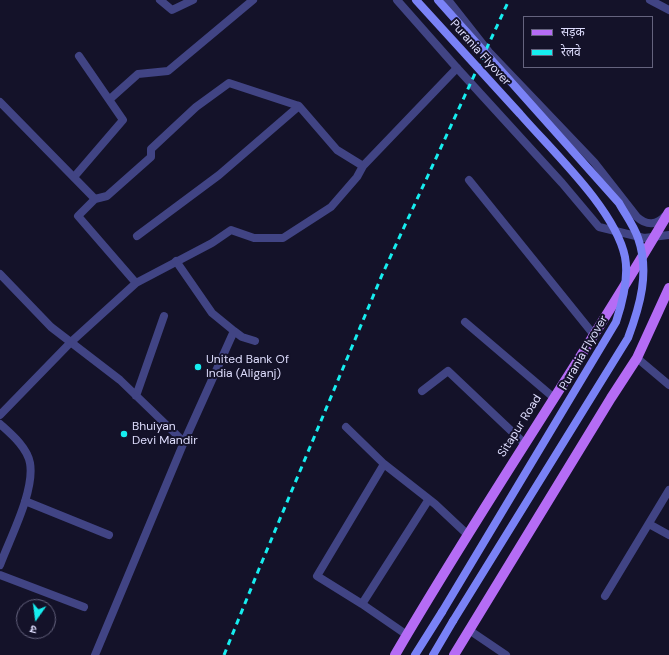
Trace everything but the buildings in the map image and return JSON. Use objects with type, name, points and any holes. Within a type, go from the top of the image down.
[{"type":"main road","name":"Purania Flyover","points":[[415,655],[616,322],[624,297],[626,269],[624,256],[616,231],[590,193],[416,0]]},
{"type":"main road","name":"Purania Flyover","points":[[433,655],[628,338],[641,297],[643,271],[643,259],[638,237],[619,202],[438,0]]},
{"type":"main road","name":"Sitapur Road","points":[[395,655],[524,443],[594,336],[669,212]]},
{"type":"main road","points":[[454,655],[637,358],[669,288]]},
{"type":"street","points":[[160,0],[172,10],[193,0]]},
{"type":"street","points":[[110,100],[138,74],[168,71],[253,0]]},
{"type":"street","points":[[397,0],[562,183],[598,227],[644,238],[669,235]]},
{"type":"street","points":[[448,0],[489,52],[594,162],[640,220],[646,223],[657,223],[669,212]]},
{"type":"street","points":[[650,0],[669,10]]},
{"type":"street","points":[[74,177],[123,120],[79,56]]},
{"type":"street","points":[[0,415],[71,342],[136,283],[212,243],[231,230],[254,238],[283,238],[331,206],[357,177],[364,166],[457,68]]},
{"type":"street","points":[[136,283],[78,216],[95,199],[107,196],[151,157],[151,150],[196,107],[229,83],[299,106],[337,150],[364,166]]},
{"type":"street","points":[[0,102],[95,199]]},
{"type":"street","points":[[137,236],[219,175],[299,106]]},
{"type":"street","points":[[469,180],[594,336]]},
{"type":"street","points":[[176,261],[212,313],[242,337],[255,341]]},
{"type":"street","points":[[0,274],[51,327],[120,380],[184,442]]},
{"type":"street","points":[[136,396],[164,316]]},
{"type":"street","points":[[465,322],[553,398]]},
{"type":"street","points":[[95,655],[184,442],[234,331]]},
{"type":"street","points":[[637,358],[669,385]]},
{"type":"street","points":[[422,391],[448,371],[524,443]]},
{"type":"street","points":[[0,424],[18,442],[30,461],[30,486],[0,565]]},
{"type":"street","points":[[346,427],[384,464],[429,499],[468,535]]},
{"type":"street","points":[[384,464],[317,576],[407,634]]},
{"type":"street","points":[[605,596],[669,490]]},
{"type":"street","points":[[362,604],[429,499]]},
{"type":"street","points":[[25,501],[109,535]]},
{"type":"street","points":[[649,524],[669,535]]},
{"type":"street","points":[[0,575],[84,608]]},
{"type":"street","points":[[469,630],[506,655]]},
{"type":"railway","points":[[224,655],[382,275],[509,0]]},
{"type":"place","name":"United Bank Of India (Aliganj)","points":[[198,367]]},
{"type":"place","name":"Bhuiyan Devi Mandir","points":[[124,434]]}]
